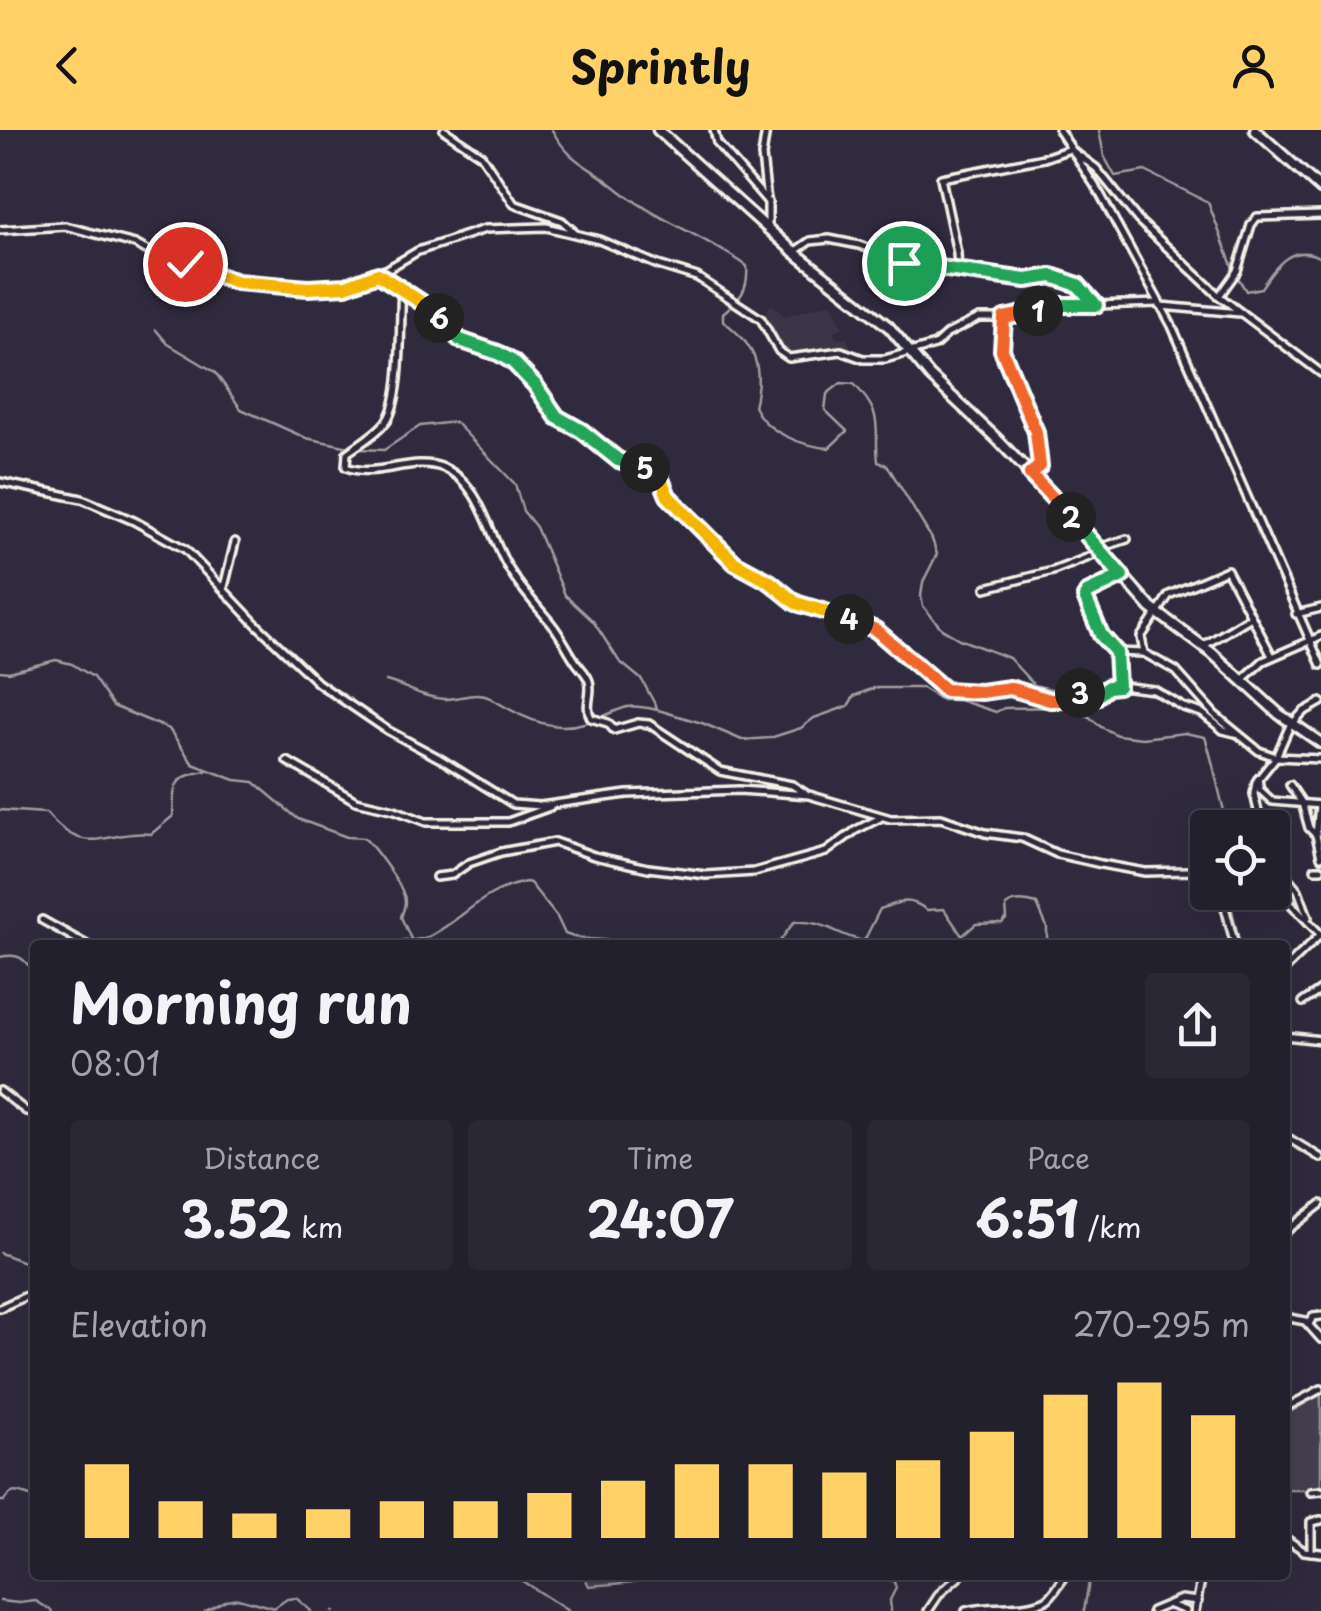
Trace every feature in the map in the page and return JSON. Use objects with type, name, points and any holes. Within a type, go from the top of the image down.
[{"type":"main road","points":[[658,130],[768,230],[889,327],[1156,611],[1203,646],[1292,724],[1321,743]]},
{"type":"main road","points":[[1255,130],[1321,189]]},
{"type":"street","points":[[444,130],[481,155],[514,204],[562,221],[575,234]]},
{"type":"street","points":[[714,130],[716,143],[767,201]]},
{"type":"street","points":[[766,130],[762,156],[768,230]]},
{"type":"street","points":[[1060,130],[1160,304],[1321,666]]},
{"type":"street","points":[[958,272],[941,178],[1044,158],[1070,148]]},
{"type":"street","points":[[1070,148],[1096,168],[1138,220],[1220,296],[1321,373]]},
{"type":"street","points":[[1220,296],[1236,274],[1251,225],[1259,216],[1321,215]]},
{"type":"street","points":[[0,230],[64,226],[135,244],[159,257],[242,282],[308,288],[344,287],[418,252],[489,229],[540,226],[697,276],[761,319],[786,357],[800,358],[841,351],[880,360],[935,345],[947,334],[979,318],[1004,318],[1061,305],[1160,304],[1243,314]]},
{"type":"street","points":[[794,252],[814,240],[836,240],[911,266],[996,273],[1026,280],[1052,276],[1078,285],[1096,305]]},
{"type":"street","points":[[378,274],[430,309],[458,338],[513,362],[557,417],[582,431],[614,458],[639,465],[659,477],[668,496],[735,563],[770,582],[796,603],[876,630],[945,690],[981,692],[1010,688],[1048,700],[1061,700],[1072,692],[1098,698],[1108,687],[1118,686],[1154,690],[1235,733]]},
{"type":"street","points":[[402,290],[398,382],[391,412],[384,424],[347,453],[346,467],[363,472],[425,464],[444,468],[460,478],[481,508],[509,570],[554,625],[588,678],[587,711],[591,718],[614,730],[638,723],[654,726],[720,771],[792,784],[809,795]]},
{"type":"street","points":[[1004,318],[1002,350],[1036,436],[1040,466],[1030,474]]},
{"type":"street","points":[[0,482],[82,499],[185,549],[305,671],[359,712],[504,801],[523,806],[553,805],[627,794],[739,790],[809,795],[883,817],[941,818],[985,834],[1022,838],[1062,856],[1146,872],[1190,870]]},
{"type":"street","points":[[986,588],[1054,571],[1126,539]]},
{"type":"street","points":[[224,587],[235,542]]},
{"type":"street","points":[[1144,653],[1142,634],[1169,595],[1227,570],[1272,656]]},
{"type":"street","points":[[1118,686],[1116,652],[1101,635],[1085,597],[1122,576]]},
{"type":"street","points":[[1296,614],[1321,608]]},
{"type":"street","points":[[1203,646],[1252,616]]},
{"type":"street","points":[[1242,680],[1272,656],[1321,636]]},
{"type":"street","points":[[1116,652],[1144,653],[1180,674],[1235,733],[1259,752],[1276,757],[1321,758]]},
{"type":"street","points":[[1258,810],[1254,794],[1258,779],[1276,757],[1292,724],[1302,712],[1321,702]]},
{"type":"street","points":[[287,761],[356,801],[426,822],[508,822],[553,805]]},
{"type":"street","points":[[1258,779],[1260,790],[1268,799],[1320,805],[1321,857]]},
{"type":"street","points":[[1290,784],[1302,803],[1309,828],[1319,839]]},
{"type":"street","points":[[436,877],[452,875],[501,852],[555,842],[648,868],[706,875],[748,873],[826,852],[856,830],[883,817]]},
{"type":"street","points":[[1290,880],[1298,890],[1308,920]]},
{"type":"street","points":[[1290,902],[1321,937],[1290,965]]},
{"type":"street","points":[[1226,910],[1235,940]]},
{"type":"street","points":[[42,920],[78,940]]},
{"type":"street","points":[[1304,1002],[1321,990]]},
{"type":"street","points":[[1290,1037],[1321,1040]]},
{"type":"street","points":[[0,1091],[30,1112]]},
{"type":"street","points":[[1290,1139],[1321,1158]]},
{"type":"street","points":[[1290,1228],[1321,1204]]},
{"type":"street","points":[[0,1308],[30,1294]]},
{"type":"street","points":[[1309,1324],[1321,1316]]},
{"type":"street","points":[[1290,1317],[1302,1319],[1321,1338]]},
{"type":"street","points":[[1290,1405],[1321,1389]]},
{"type":"street","points":[[1311,1492],[1321,1491]]},
{"type":"street","points":[[1310,1552],[1311,1522],[1321,1520]]},
{"type":"street","points":[[1290,1541],[1310,1552],[1321,1553]]},
{"type":"street","points":[[928,1611],[955,1580]]},
{"type":"street","points":[[966,1611],[1043,1602],[1062,1580]]},
{"type":"street","points":[[1196,1611],[1201,1580]]},
{"type":"street","points":[[1152,1611],[1181,1599],[1198,1600]]},
{"type":"street","points":[[1168,1604],[1186,1611]]},
{"type":"shaded area","points":[[832,303],[843,328],[833,331],[836,339],[847,338],[850,347],[792,356],[776,346],[763,317],[771,304],[785,316]]},
{"type":"shaded area","points":[[1321,1394],[1321,1490],[1290,1490],[1290,1412]]},
{"type":"shaded area","points":[[586,1580],[643,1580],[637,1581],[589,1586]]},
{"type":"waterway","points":[[552,130],[573,157],[629,198],[747,266],[745,288],[723,313],[723,321],[750,348],[758,379],[754,406],[775,430],[796,441],[829,448],[847,431],[825,410],[827,394],[841,383],[854,384],[864,395],[876,421],[878,462],[887,465],[932,539],[937,554],[923,582],[921,596],[923,606],[942,629],[1009,658],[1034,685],[1059,691],[1101,727],[1117,735],[1142,738],[1185,733],[1205,737],[1224,810]]},
{"type":"waterway","points":[[1099,130],[1104,156],[1115,176],[1145,171],[1208,202],[1234,271],[1246,291],[1261,288],[1279,265],[1293,255],[1321,258]]},
{"type":"waterway","points":[[156,330],[168,344],[215,372],[241,409],[306,438],[384,450],[420,426],[455,422],[515,484],[523,511],[536,527],[565,595],[593,621],[619,661],[642,680],[658,710],[742,740],[770,738],[801,728],[814,718],[848,706],[854,696],[874,688],[922,688],[942,700],[959,700],[996,712],[1004,708],[1063,707],[1088,716]]},
{"type":"waterway","points":[[0,671],[56,660],[72,664],[93,677],[113,706],[169,729],[193,764],[235,780],[254,782],[298,819],[347,837],[364,838],[401,888],[405,902],[401,917],[411,939]]},
{"type":"waterway","points":[[386,681],[436,698],[485,696],[523,716],[560,726],[631,706],[658,710]]},
{"type":"waterway","points":[[0,810],[46,813],[74,836],[86,839],[151,834],[173,816],[174,796],[181,779],[206,771]]},
{"type":"waterway","points":[[411,940],[430,936],[498,891],[526,882],[557,917],[565,934],[609,940]]},
{"type":"waterway","points":[[864,940],[880,909],[904,902],[927,910],[944,909],[962,936],[976,924],[1002,923],[1007,918],[1006,906],[1021,901],[1037,904],[1047,927],[1047,940]]},
{"type":"waterway","points":[[1232,910],[1239,940]]},
{"type":"waterway","points":[[781,940],[794,922],[815,923],[860,940]]},
{"type":"waterway","points":[[0,957],[20,958],[30,967]]},
{"type":"waterway","points":[[0,1253],[30,1262]]},
{"type":"waterway","points":[[0,1501],[13,1493],[30,1496]]},
{"type":"waterway","points":[[521,1580],[568,1611]]},
{"type":"waterway","points":[[891,1580],[896,1588],[890,1600],[891,1611]]},
{"type":"waterway","points":[[1084,1611],[1089,1580]]},
{"type":"waterway","points":[[205,1611],[238,1598],[274,1608],[296,1598],[311,1611]]},
{"type":"waterway","points":[[0,1601],[36,1601],[52,1611]]},
{"type":"route","points":[[185,264],[237,282],[308,288],[346,286],[378,274],[421,302],[458,338],[513,362],[557,417],[582,431],[614,458],[639,465],[659,477],[668,496],[717,548],[735,563],[780,588],[796,603],[876,630],[945,690],[991,692],[1007,687],[1048,700],[1064,700],[1072,692],[1098,698],[1108,687],[1118,686],[1118,662],[1085,597],[1122,576],[1030,474],[1040,466],[1036,436],[1002,347],[1004,318],[1061,305],[1096,305],[1078,285],[1052,276],[1026,280],[904,263]]}]
